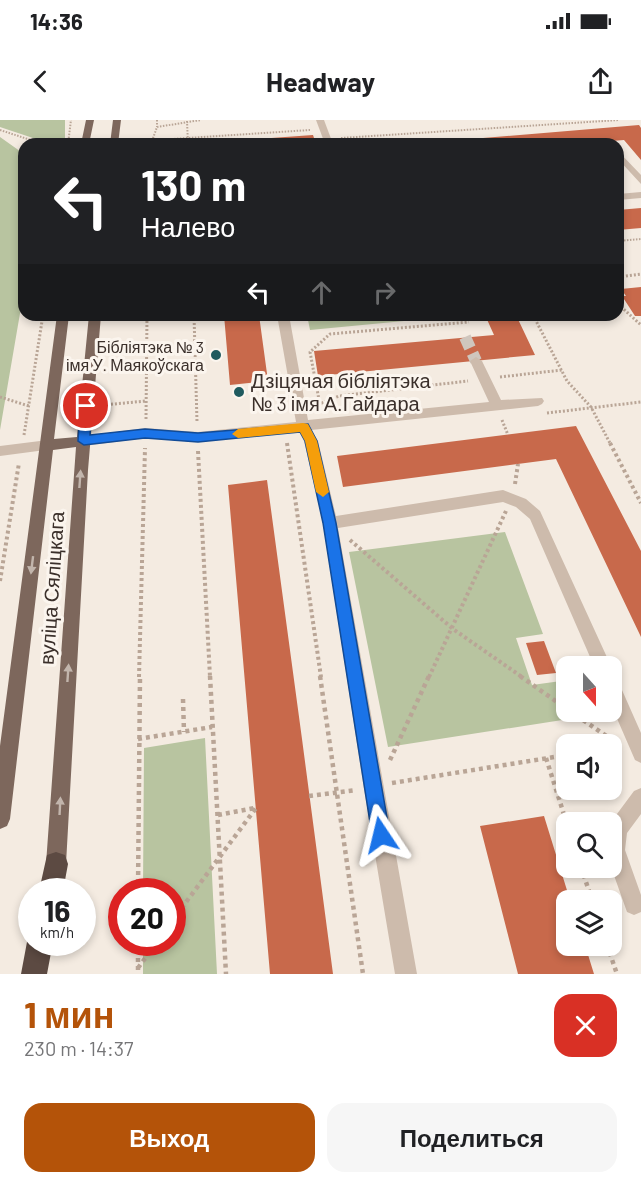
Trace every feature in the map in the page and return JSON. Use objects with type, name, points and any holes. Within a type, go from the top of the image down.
[{"type":"highway","points":[[54,878],[56,864]]},
{"type":"highway","points":[[34,974],[37,956]]},
{"type":"highway","points":[[46,974],[48,956]]},
{"type":"main road","points":[[86,138],[90,120]]},
{"type":"main road","points":[[115,138],[117,120]]},
{"type":"main road","name":"вуліца Сяліцкага","points":[[0,819],[62,321]]},
{"type":"main road","name":"вуліца Сяліцкага","points":[[56,864],[84,441],[94,321]]},
{"type":"main road","points":[[48,445],[84,441]]},
{"type":"street","points":[[320,120],[328,138]]},
{"type":"street","points":[[624,161],[641,181]]},
{"type":"street","points":[[624,196],[641,195]]},
{"type":"street","points":[[284,321],[303,427],[311,441],[330,523],[406,974]]},
{"type":"street","points":[[476,361],[496,406]]},
{"type":"street","points":[[84,441],[145,433],[198,437],[538,401]]},
{"type":"street","points":[[0,451],[48,445]]},
{"type":"street","points":[[330,523],[503,496],[521,503],[535,515],[598,656]]},
{"type":"street","points":[[622,710],[641,754]]},
{"type":"street","points":[[634,905],[615,850],[618,829],[641,798]]},
{"type":"path","points":[[69,138],[71,120]]},
{"type":"path","points":[[154,138],[157,120]]},
{"type":"path","points":[[157,127],[201,120]]},
{"type":"path","points":[[371,138],[619,120]]},
{"type":"path","points":[[187,121],[187,137]]},
{"type":"path","points":[[588,122],[593,129]]},
{"type":"path","points":[[181,138],[301,129],[323,131]]},
{"type":"path","points":[[0,130],[25,138]]},
{"type":"path","points":[[624,240],[641,239]]},
{"type":"path","points":[[624,276],[641,274]]},
{"type":"path","points":[[624,309],[641,325]]},
{"type":"path","points":[[138,878],[138,739],[147,321]]},
{"type":"path","points":[[194,321],[212,727],[226,974]]},
{"type":"path","points":[[536,321],[567,381],[591,407],[641,503]]},
{"type":"path","points":[[469,322],[330,334],[310,352],[320,405],[339,396],[561,370]]},
{"type":"path","points":[[0,397],[29,406]]},
{"type":"path","points":[[103,405],[146,401]]},
{"type":"path","points":[[287,443],[363,974]]},
{"type":"path","points":[[375,787],[453,629],[511,501],[518,464]]},
{"type":"path","points":[[330,523],[453,629],[556,701]]},
{"type":"path","points":[[183,699],[184,732]]},
{"type":"path","points":[[586,722],[603,734]]},
{"type":"path","points":[[138,739],[212,727]]},
{"type":"path","points":[[309,796],[556,757]]},
{"type":"path","points":[[546,758],[563,812]]},
{"type":"path","points":[[186,902],[256,808],[218,815]]},
{"type":"path","points":[[138,971],[148,956]]},
{"type":"path","points":[[611,956],[617,974]]},
{"type":"green space","points":[[0,120],[65,120],[65,138],[33,138],[0,127]]},
{"type":"green space","points":[[0,137],[18,150],[19,321],[0,430]]},
{"type":"green space","points":[[308,321],[404,321],[310,330]]},
{"type":"green space","points":[[505,532],[543,634],[516,638],[532,685],[556,682],[556,721],[388,747],[349,552]]},
{"type":"green space","points":[[205,738],[217,974],[143,974],[143,956],[186,956],[186,878],[143,878],[144,748]]},
{"type":"building","points":[[639,125],[641,128],[641,160],[624,138],[483,138]]},
{"type":"building","points":[[313,135],[314,138],[271,138]]},
{"type":"building","points":[[641,208],[641,228],[624,229],[624,209]]},
{"type":"building","points":[[641,287],[641,316],[635,316],[624,299],[626,296],[624,289]]},
{"type":"building","points":[[225,321],[260,321],[268,381],[230,385]]},
{"type":"building","points":[[488,321],[519,321],[535,355],[318,376],[314,351],[494,335]]},
{"type":"building","points":[[576,426],[641,551],[641,637],[556,459],[343,487],[337,456]]},
{"type":"building","points":[[267,480],[333,974],[270,974],[228,485]]},
{"type":"building","points":[[544,641],[556,673],[537,675],[526,643]]},
{"type":"building","points":[[544,816],[556,855],[556,878],[563,878],[567,890],[556,890],[556,956],[588,956],[594,974],[518,974],[480,826]]},
{"type":"tunnel","points":[[465,337],[476,361]]},
{"type":"slow traffic","points":[[238,434],[303,427],[311,441],[323,492]]},
{"type":"place","name":"Бібліятэка № 3 імя У. Маякоўскага","points":[[216,355]]},
{"type":"place","name":"Дзіцячая бібліятэка № 3 імя А.Гайдара","points":[[239,392]]},
{"type":"route","points":[[86,406],[84,441],[145,433],[198,437],[303,427],[311,441],[330,523],[381,835]]}]
